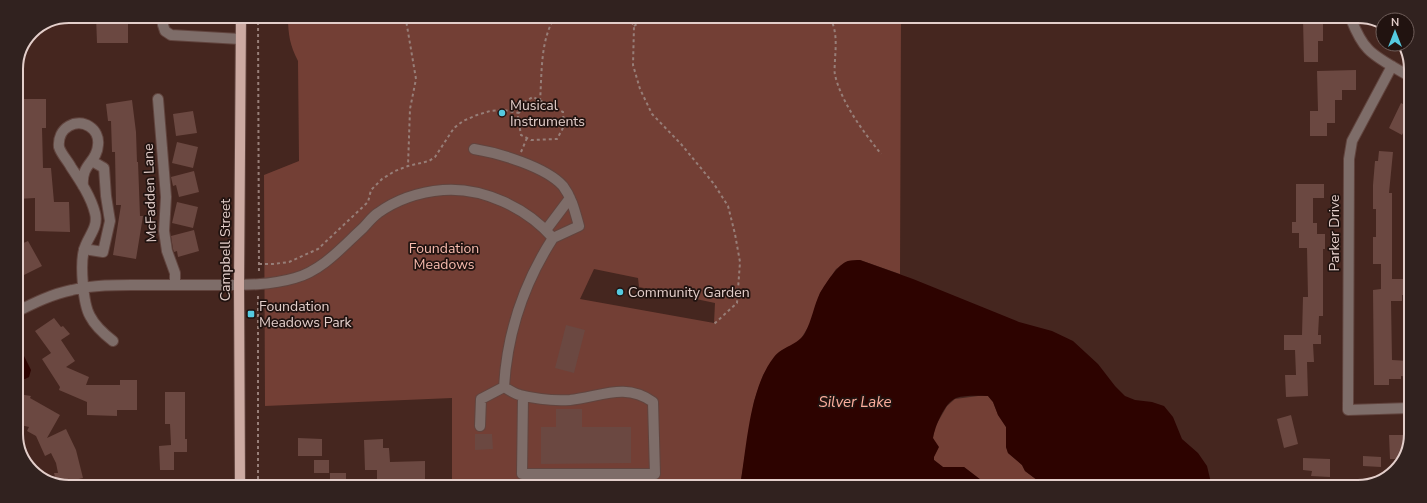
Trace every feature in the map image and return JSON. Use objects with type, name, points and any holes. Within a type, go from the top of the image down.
[{"type":"main road","name":"Campbell Street","points":[[240,480],[239,285],[241,23]]},
{"type":"street","points":[[163,23],[165,31],[171,35],[240,39]]},
{"type":"street","points":[[1352,23],[1355,30],[1368,50],[1404,73]]},
{"type":"street","name":"Parker Drive","points":[[1392,66],[1352,141],[1349,159],[1348,410],[1404,408]]},
{"type":"street","name":"McFadden Lane","points":[[158,99],[166,197],[164,231],[167,251],[175,272],[175,285]]},
{"type":"street","points":[[83,186],[83,173],[92,160],[98,146],[97,135],[94,130],[85,124],[79,123],[68,126],[61,134],[59,140],[60,149],[83,186],[94,209],[96,218],[94,230],[84,249],[82,267],[84,288],[90,316],[99,328],[113,341]]},
{"type":"street","points":[[474,149],[489,151],[518,160],[553,178],[562,186],[570,198],[579,226],[550,234]]},
{"type":"street","points":[[84,249],[103,252],[110,221],[104,168],[92,160]]},
{"type":"street","points":[[23,309],[61,293],[84,288],[121,285],[239,285],[258,284],[295,278],[314,270],[330,260],[377,214],[391,205],[407,198],[442,190],[461,190],[480,193],[499,200],[516,208],[550,234]]},
{"type":"street","points":[[504,387],[505,369],[522,297],[550,234],[570,198]]},
{"type":"street","points":[[504,387],[519,395],[537,399],[570,400],[626,391],[644,396],[653,402],[654,474],[522,474],[523,396]]},
{"type":"street","points":[[480,426],[481,399],[504,387]]},
{"type":"path","points":[[258,23],[258,480]]},
{"type":"path","points":[[407,23],[416,79],[410,109],[408,166]]},
{"type":"path","points":[[540,101],[542,61],[545,42],[551,23]]},
{"type":"path","points":[[632,23],[634,26],[633,65],[640,89],[652,114],[681,144],[714,184],[728,206],[732,220],[740,262],[737,303],[714,324]]},
{"type":"path","points":[[634,26],[639,23]]},
{"type":"path","points":[[832,23],[836,40],[835,73],[840,90],[852,113],[881,154]]},
{"type":"path","points":[[533,97],[540,101],[563,112],[564,126],[557,139],[531,140],[521,135],[518,117],[524,102],[533,97]]},
{"type":"path","points":[[259,264],[288,262],[318,249],[368,202],[372,190],[382,179],[395,171],[429,161],[435,157],[454,128],[463,121],[490,111],[503,110],[520,113]]},
{"type":"path","points":[[518,160],[527,138]]},
{"type":"green space","name":"Foundation Meadows","points":[[288,23],[901,23],[900,274],[860,260],[848,261],[836,269],[820,293],[810,324],[802,337],[798,342],[779,352],[763,375],[754,401],[741,480],[452,480],[452,398],[265,406],[264,175],[299,161],[298,61],[291,45]],"holes":[[[594,269],[638,278],[639,287],[715,303],[714,323],[580,299]]]},
{"type":"green space","points":[[988,396],[993,402],[998,415],[1006,427],[1006,447],[1008,453],[1022,465],[1025,471],[1037,480],[981,480],[964,467],[943,467],[934,460],[933,438],[935,427],[947,406],[955,399]]},
{"type":"water","name":"Silver Lake","points":[[853,260],[860,260],[913,279],[1019,322],[1052,331],[1073,341],[1098,364],[1125,396],[1135,400],[1152,402],[1164,406],[1173,417],[1182,439],[1198,453],[1207,466],[1210,480],[1037,480],[1025,471],[1022,465],[1008,453],[1006,447],[1006,427],[998,415],[993,402],[988,396],[964,396],[956,398],[948,405],[938,422],[933,438],[939,447],[934,460],[943,467],[964,467],[981,480],[741,480],[750,418],[759,385],[766,370],[778,353],[802,337],[805,333],[820,293],[829,279],[840,266]]},
{"type":"water","points":[[23,354],[31,370],[29,377],[23,379]]},
{"type":"building","points":[[96,23],[128,23],[128,43],[97,43]]},
{"type":"building","points":[[1303,23],[1323,23],[1323,41],[1318,41],[1318,62],[1304,62]]},
{"type":"building","points":[[1356,70],[1356,90],[1342,90],[1342,100],[1335,100],[1335,123],[1327,123],[1327,136],[1310,136],[1310,111],[1318,111],[1317,71]]},
{"type":"building","points":[[23,99],[46,99],[46,128],[42,128],[43,168],[51,168],[54,202],[69,202],[70,232],[35,231],[35,198],[23,199]]},
{"type":"building","points":[[132,100],[136,132],[140,216],[143,216],[136,259],[113,255],[121,205],[116,205],[115,152],[112,152],[111,121],[108,121],[106,104]]},
{"type":"building","points":[[1401,103],[1404,104],[1404,131],[1402,135],[1389,128]]},
{"type":"building","points":[[193,111],[197,133],[176,136],[173,114]]},
{"type":"building","points":[[177,142],[198,147],[193,168],[172,163]]},
{"type":"building","points":[[1379,151],[1393,152],[1389,193],[1392,193],[1392,279],[1404,279],[1404,295],[1402,295],[1402,301],[1391,301],[1392,360],[1404,361],[1404,376],[1401,376],[1401,379],[1389,379],[1389,385],[1374,385],[1373,290],[1381,289],[1381,264],[1373,264],[1373,237],[1376,237],[1376,209],[1373,209],[1373,185],[1375,161],[1378,161]]},
{"type":"building","points":[[194,171],[199,192],[179,197],[176,185],[173,186],[171,177]]},
{"type":"building","points":[[1296,184],[1324,184],[1324,198],[1313,198],[1313,223],[1317,223],[1317,234],[1325,234],[1325,249],[1323,249],[1323,316],[1319,316],[1318,335],[1321,335],[1321,344],[1313,344],[1314,362],[1307,362],[1308,396],[1286,397],[1285,375],[1296,375],[1295,350],[1284,350],[1284,335],[1302,335],[1303,297],[1308,297],[1307,248],[1299,248],[1299,233],[1292,233],[1292,222],[1296,222]]},
{"type":"building","points":[[177,202],[198,207],[193,228],[172,223]]},
{"type":"building","points":[[194,230],[199,251],[178,257],[177,251],[174,252],[173,249],[171,236]]},
{"type":"building","points":[[28,241],[42,266],[23,276],[23,243]]},
{"type":"building","points":[[54,318],[61,327],[63,326],[70,334],[61,340],[75,361],[66,367],[89,377],[86,385],[120,385],[120,380],[137,380],[137,410],[117,410],[117,416],[87,415],[87,402],[59,390],[60,387],[42,359],[51,353],[35,331]]},
{"type":"building","points":[[566,325],[585,330],[574,373],[555,368]]},
{"type":"building","points":[[165,392],[185,392],[185,439],[187,439],[187,452],[174,452],[174,470],[160,470],[159,446],[171,445],[170,424],[165,424]]},
{"type":"building","points":[[23,395],[31,396],[30,398],[60,415],[47,438],[66,429],[76,450],[83,478],[74,480],[55,478],[54,473],[58,473],[56,463],[51,453],[45,456],[36,436],[27,431],[29,427],[23,426]]},
{"type":"building","points":[[556,409],[582,409],[582,427],[631,427],[631,463],[541,464],[541,427],[556,427]]},
{"type":"building","points":[[1291,415],[1298,444],[1284,448],[1277,419]]},
{"type":"building","points":[[475,434],[492,434],[493,449],[475,450]]},
{"type":"building","points":[[1389,435],[1404,435],[1402,449],[1399,455],[1397,459],[1390,459]]},
{"type":"building","points":[[298,438],[322,439],[322,456],[298,456]]},
{"type":"building","points":[[383,439],[383,448],[389,448],[390,462],[425,461],[425,480],[377,480],[377,470],[365,470],[364,440]]},
{"type":"building","points":[[1363,456],[1381,457],[1381,467],[1363,466]]},
{"type":"building","points":[[1303,458],[1330,459],[1330,477],[1311,476],[1312,471],[1303,470]]},
{"type":"building","points":[[314,460],[329,460],[329,473],[314,473]]},
{"type":"building","points":[[330,473],[346,473],[346,480],[330,480]]},
{"type":"place","name":"Musical Instruments","points":[[502,113]]},
{"type":"place","name":"Community Garden","points":[[620,292]]},
{"type":"place","name":"Foundation Meadows Park","points":[[251,314]]}]
